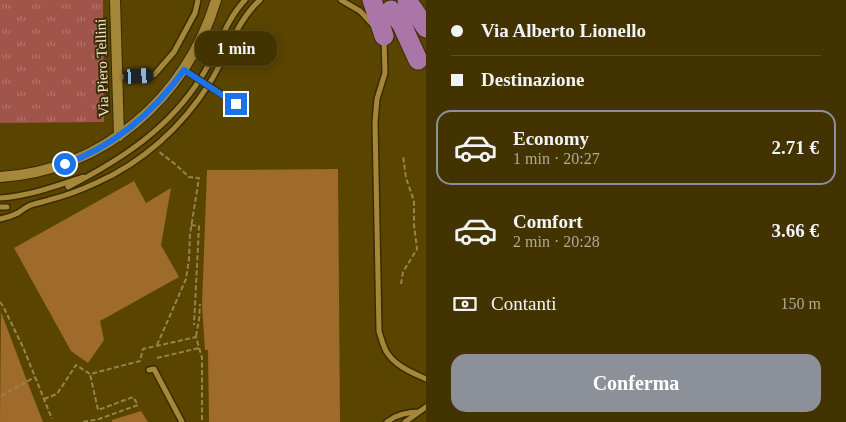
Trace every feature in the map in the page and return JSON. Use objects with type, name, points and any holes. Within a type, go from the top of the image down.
[{"type":"highway","points":[[372,0],[384,36]]},
{"type":"highway","points":[[408,0],[426,28]]},
{"type":"highway","points":[[391,10],[402,25],[418,60]]},
{"type":"street","name":"Via Piero Tellini","points":[[115,0],[119,136]]},
{"type":"street","points":[[0,177],[29,174],[58,166],[93,151],[119,136],[142,118],[184,70],[212,15],[216,0]]},
{"type":"lane","points":[[117,77],[154,75],[174,52],[195,13],[198,0]]},
{"type":"lane","points":[[68,187],[123,156],[150,136],[177,110],[200,78],[228,25],[245,0]]},
{"type":"lane","points":[[0,219],[13,216],[28,206],[96,183],[150,151],[195,105],[219,67],[240,26],[260,0]]},
{"type":"lane","points":[[341,0],[364,15],[384,36],[385,73],[377,99],[376,115],[379,331],[386,350],[395,362],[407,371],[426,379]]},
{"type":"lane","points":[[184,70],[236,104]]},
{"type":"lane","points":[[0,198],[34,193],[93,173]]},
{"type":"lane","points":[[0,207],[7,206]]},
{"type":"lane","points":[[152,369],[162,383],[182,422]]},
{"type":"lane","points":[[405,422],[426,407]]},
{"type":"lane","points":[[387,422],[393,417],[402,414],[419,412]]},
{"type":"path","points":[[156,346],[186,280],[199,178],[189,177],[157,151]]},
{"type":"path","points":[[401,284],[403,272],[416,249],[414,201],[406,178],[403,155]]},
{"type":"path","points":[[192,225],[199,226],[194,325]]},
{"type":"path","points":[[0,302],[23,347],[52,419]]},
{"type":"path","points":[[200,304],[196,337],[202,358],[202,422]]},
{"type":"path","points":[[90,374],[140,362],[143,349],[196,337]]},
{"type":"path","points":[[157,358],[199,348]]},
{"type":"path","points":[[44,399],[56,394],[76,365],[90,374],[98,410],[133,397],[138,405],[99,419],[83,422]]},
{"type":"path","points":[[0,396],[35,377]]},
{"type":"green space","points":[[0,0],[103,0],[104,122],[0,123]]},
{"type":"building","points":[[338,169],[340,422],[209,422],[208,350],[205,350],[202,305],[207,170]]},
{"type":"building","points":[[134,181],[146,203],[171,188],[161,245],[179,277],[100,321],[104,340],[88,363],[71,351],[14,248]]},
{"type":"building","points":[[1,312],[27,381],[43,422],[0,422]]},
{"type":"building","points":[[141,411],[148,422],[112,422],[112,420]]},
{"type":"route","points":[[65,164],[82,157],[128,130],[164,96],[184,70],[236,104]]}]
